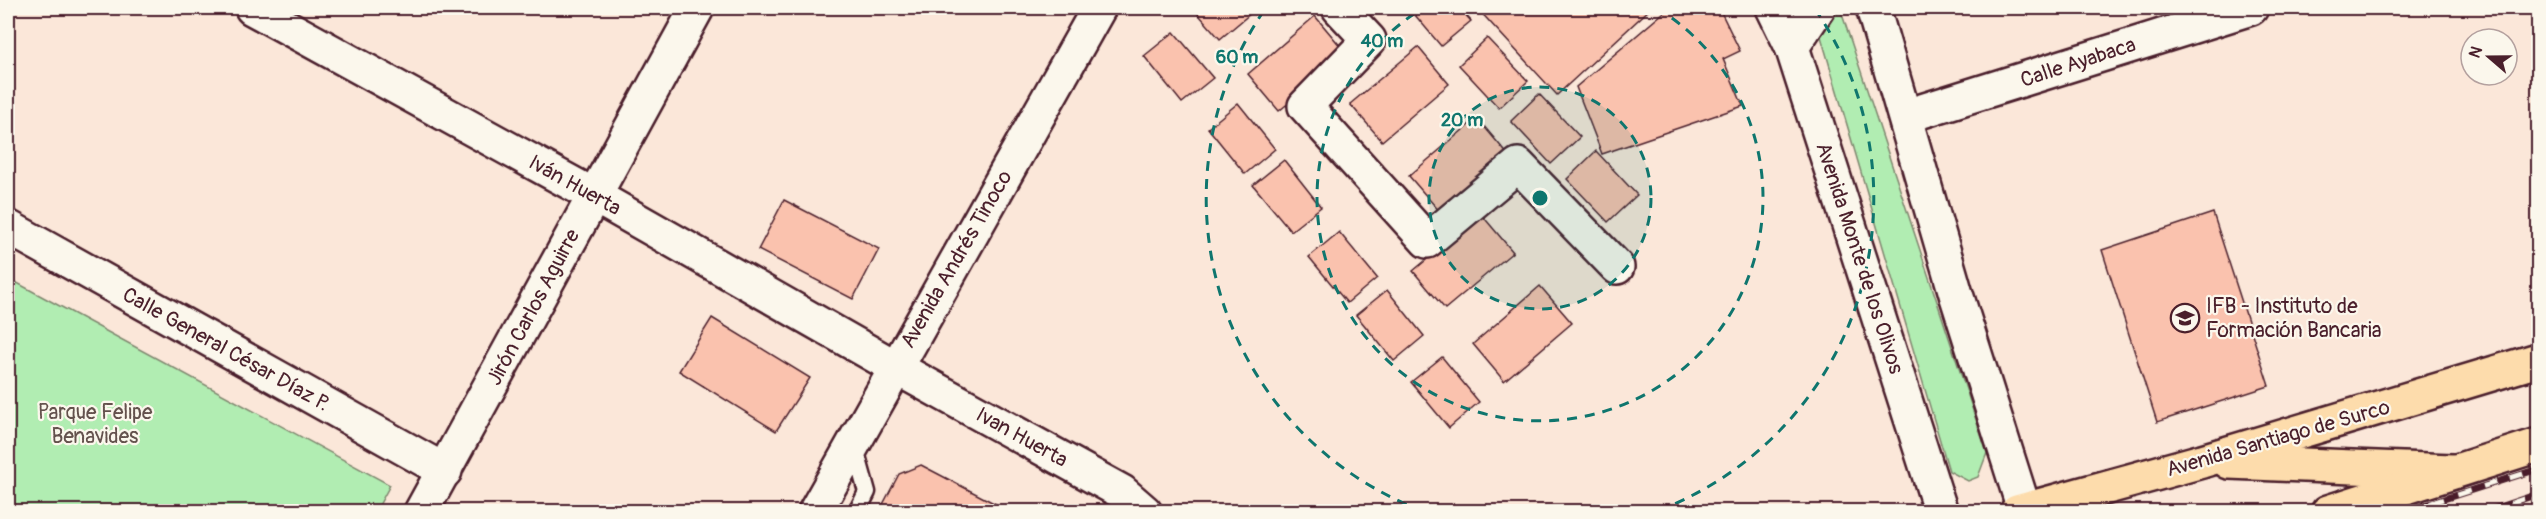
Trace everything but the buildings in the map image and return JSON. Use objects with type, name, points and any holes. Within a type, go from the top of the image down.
[{"type":"main road","name":"Avenida Santiago de Surco","points":[[2021,510],[2202,461],[2538,360]]},
{"type":"main road","points":[[2328,512],[2538,445]]},
{"type":"main road","points":[[2202,461],[2452,471]]},
{"type":"street","name":"Iván Huerta","points":[[252,8],[593,195],[895,367]]},
{"type":"street","name":"Jirón Carlos Aguirre","points":[[422,512],[697,8]]},
{"type":"street","name":"Avenida Andrés Tinoco","points":[[815,512],[1099,8]]},
{"type":"street","points":[[1339,8],[1369,40],[1305,106],[1427,241],[1518,165],[1617,267]]},
{"type":"street","name":"Avenida Monte de los Olivos","points":[[1773,8],[1792,47],[1941,512]]},
{"type":"street","points":[[1792,47],[1818,8]]},
{"type":"street","points":[[1873,8],[2021,510]]},
{"type":"street","name":"Calle Ayabaca","points":[[1905,117],[2251,8]]},
{"type":"street","name":"Calle General César Díaz P.","points":[[8,227],[445,471]]},
{"type":"street","name":"Ivan Huerta","points":[[895,367],[1122,492],[1145,512]]},
{"type":"lane","points":[[853,442],[867,492],[856,512]]},
{"type":"green space","points":[[1836,8],[1840,8],[1987,453],[1978,477],[1968,481],[1949,471],[1820,33]]},
{"type":"green space","name":"Parque Felipe Benavides","points":[[8,278],[390,485],[376,511],[8,511]]},
{"type":"railway","points":[[2403,512],[2538,469]]},
{"type":"railway","points":[[2484,512],[2538,494]]},
{"type":"place","name":"IFB - Instituto de Formación Bancaria","points":[[2185,318]]}]
